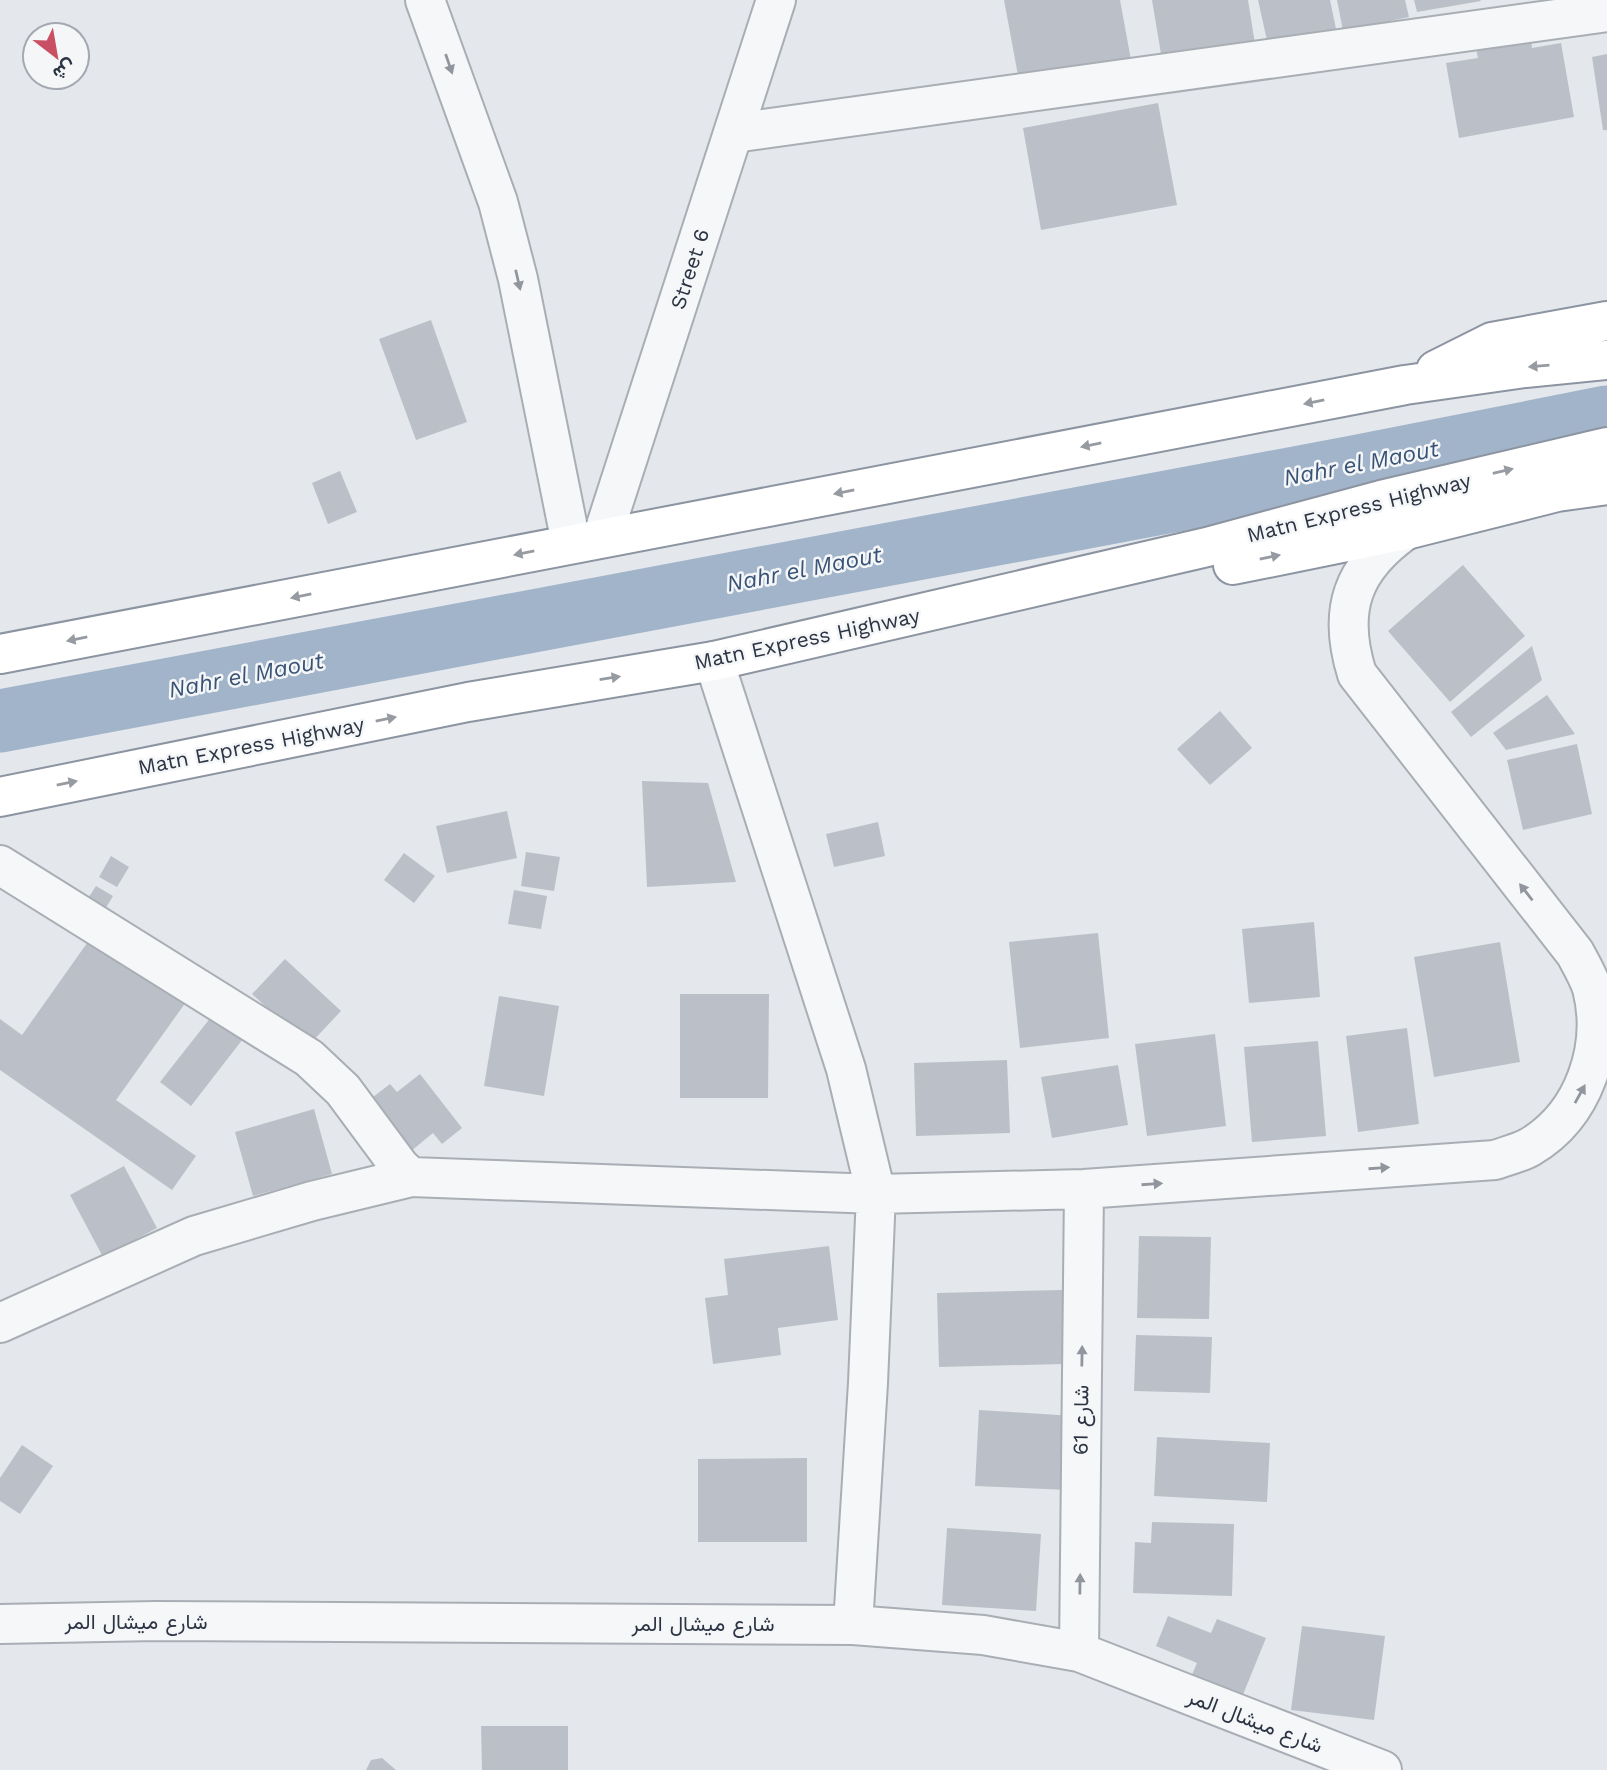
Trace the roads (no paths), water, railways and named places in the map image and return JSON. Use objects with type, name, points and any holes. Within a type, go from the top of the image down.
[{"type":"highway","points":[[1405,385],[1492,342],[1607,321]]},
{"type":"highway","points":[[0,654],[1405,385],[1525,368],[1607,360]]},
{"type":"highway","name":"Matn Express Highway","points":[[0,797],[468,702],[715,661],[1207,547],[1381,500],[1607,447]]},
{"type":"highway","points":[[937,610],[1060,599],[1406,530],[1557,492],[1607,485]]},
{"type":"street","points":[[425,0],[498,202],[586,541]]},
{"type":"street","name":"Street 6","points":[[586,541],[734,133],[776,0]]},
{"type":"street","points":[[734,133],[1607,12]]},
{"type":"street","points":[[1557,492],[1607,504]]},
{"type":"street","points":[[0,1323],[194,1236],[312,1201],[411,1177],[876,1194],[1084,1189],[1494,1160],[1530,1147],[1559,1124],[1581,1095],[1595,1060],[1598,1023],[1592,987],[1575,953],[1372,697],[1357,674],[1349,648],[1347,620],[1353,592],[1365,567],[1383,546],[1406,530]]},
{"type":"street","points":[[715,661],[846,1069],[876,1194],[869,1383],[853,1625]]},
{"type":"street","points":[[0,865],[309,1058],[343,1090],[400,1167],[411,1177]]},
{"type":"street","name":"شارع 61","points":[[1079,1652],[1084,1189]]},
{"type":"street","name":"شارع ميشال المر","points":[[0,1624],[156,1621],[853,1625],[983,1634],[1079,1652],[1381,1770]]},
{"type":"waterway","name":"Nahr el Maout","points":[[0,721],[1607,417]]}]
